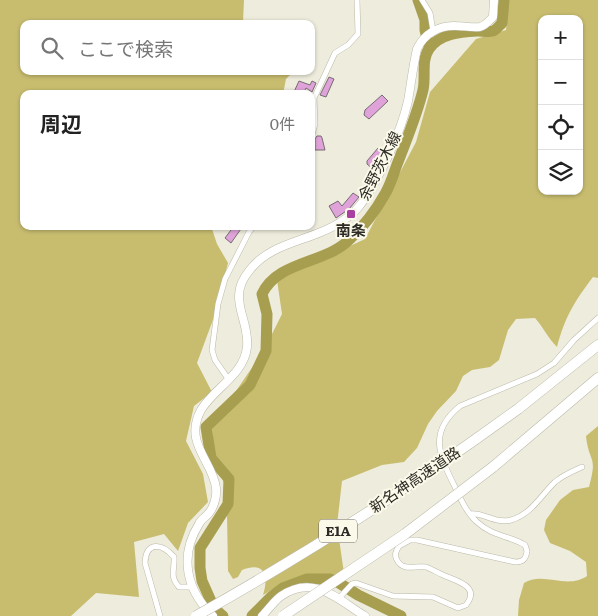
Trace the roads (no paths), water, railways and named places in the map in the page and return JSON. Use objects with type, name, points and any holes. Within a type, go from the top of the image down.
[{"type":"highway","name":"新名神高速道路","points":[[196,616],[232,596],[417,480],[518,409],[596,347]]},
{"type":"highway","name":"E1A","points":[[283,616],[406,534],[493,467],[598,378]]},
{"type":"main road","name":"余野茨木線","points":[[213,616],[192,587],[187,554],[190,541],[200,521],[210,512],[217,491],[215,479],[198,446],[196,434],[197,421],[201,410],[210,398],[229,380],[242,361],[247,348],[247,335],[238,298],[241,284],[248,271],[269,253],[286,244],[338,224],[360,204],[378,174],[402,120],[408,101],[416,49],[423,38],[442,27],[473,27],[487,24],[493,17],[494,0]]},
{"type":"main road","points":[[262,616],[280,597],[297,589],[320,588],[340,596],[365,616]]},
{"type":"street","points":[[315,96],[335,53],[348,45],[358,34],[357,0]]},
{"type":"street","points":[[422,0],[430,13],[432,32]]},
{"type":"street","points":[[229,380],[212,350],[218,304],[224,279],[251,230]]},
{"type":"street","points":[[340,596],[352,584],[361,584],[392,596],[433,597],[458,608],[469,601],[471,596],[468,587],[462,582],[428,568],[406,568],[398,562],[396,556],[399,546],[410,540],[505,560],[521,562],[524,559],[527,551],[525,546],[490,532],[470,514],[441,458],[439,439],[441,428],[453,412],[468,401],[537,374],[554,363],[574,340],[598,318]]},
{"type":"street","points":[[470,514],[478,514],[497,520],[510,520],[522,515],[541,499],[555,482],[582,467]]},
{"type":"street","points":[[160,616],[145,563],[145,554],[150,548],[157,546],[168,550],[174,557],[172,572],[174,580],[180,587],[192,587]]},
{"type":"waterway","points":[[418,0],[425,20],[429,47]]},
{"type":"waterway","points":[[223,616],[214,608],[202,581],[200,568],[200,548],[228,504],[229,479],[211,458],[206,427],[250,385],[266,351],[267,314],[262,294],[269,283],[279,275],[340,247],[365,223],[378,206],[391,182],[412,126],[423,90],[424,63],[429,49],[439,40],[451,34],[494,30],[502,23],[504,0]]},
{"type":"waterway","points":[[252,616],[283,588],[307,579],[330,579],[336,581],[358,595],[401,616]]},
{"type":"place","name":"南条","points":[[351,214]]}]
